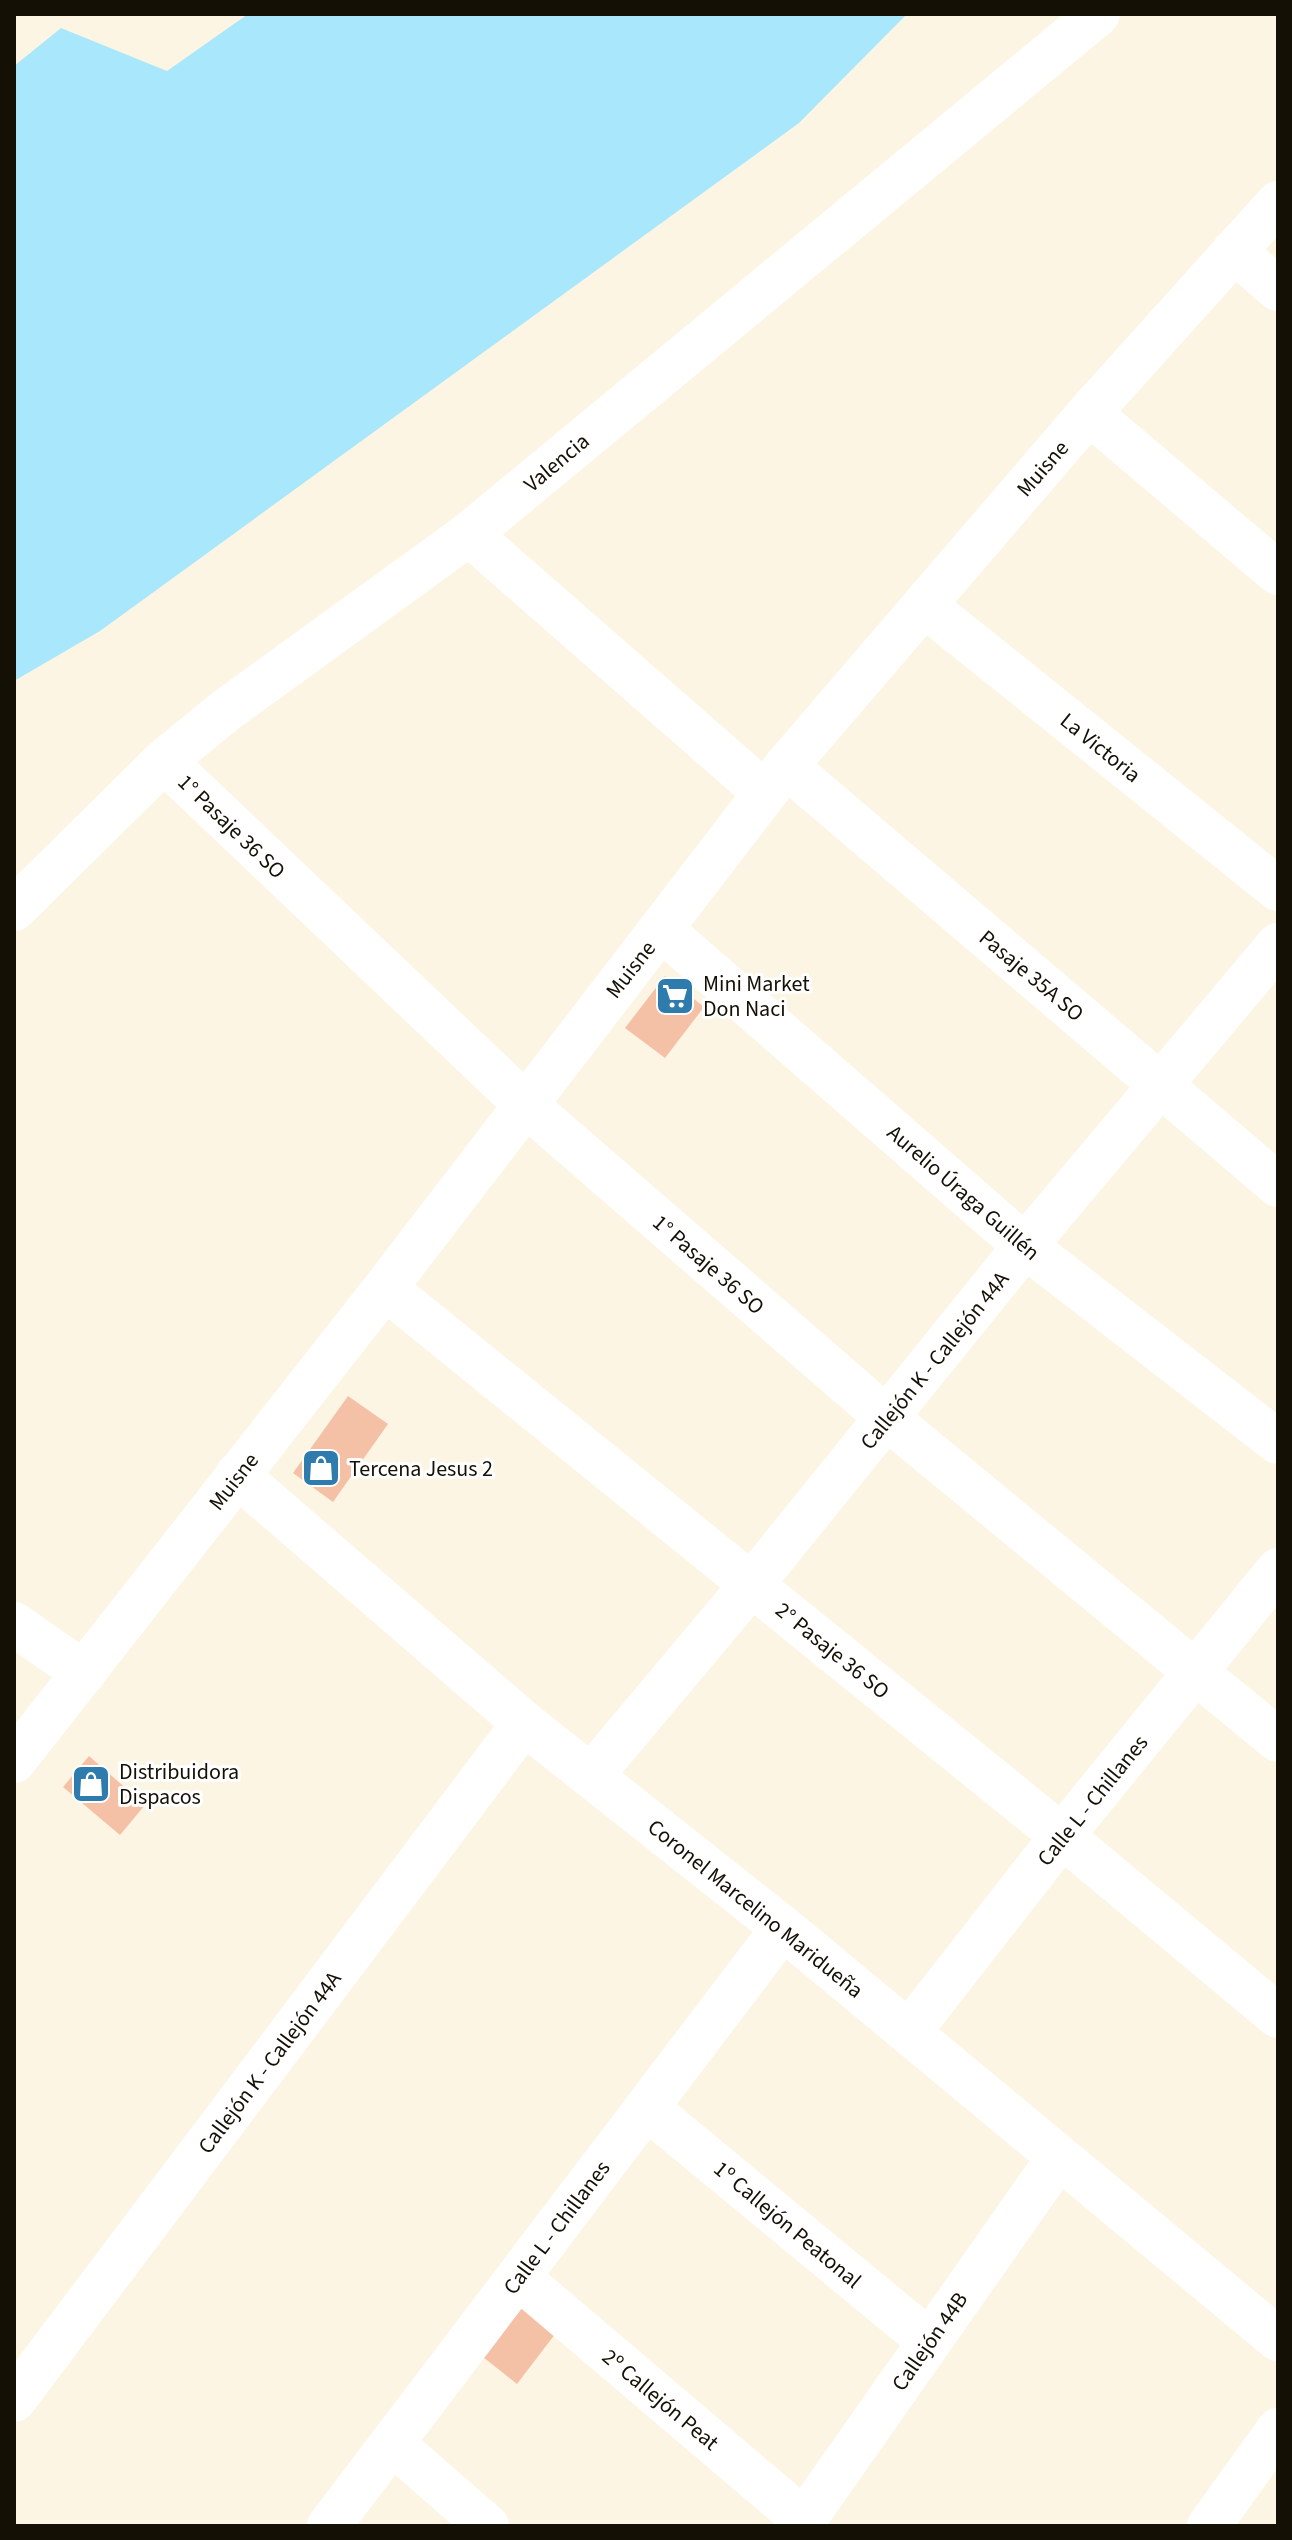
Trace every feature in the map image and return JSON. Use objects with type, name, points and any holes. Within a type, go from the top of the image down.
[{"type":"street","name":"Valencia","points":[[14,909],[164,761],[225,711],[469,534],[1098,14]]},
{"type":"street","name":"Muisne","points":[[14,1761],[385,1288],[775,780],[1089,413],[1278,203]]},
{"type":"street","points":[[1234,251],[1278,289]]},
{"type":"street","points":[[1089,413],[1278,573]]},
{"type":"street","name":"Pasaje 35A SO","points":[[469,534],[1161,1085],[1278,1185]]},
{"type":"street","name":"La Victoria","points":[[924,605],[1278,889]]},
{"type":"street","name":"1° Pasaje 36 SO","points":[[164,761],[526,1105],[887,1418],[1278,1740]]},
{"type":"street","name":"Aurelio Úraga Guillén","points":[[661,929],[1025,1246],[1278,1442]]},
{"type":"street","name":"Callejón K - Callejón 44A","points":[[591,1776],[752,1584],[1025,1246],[1278,945]]},
{"type":"street","name":"2° Pasaje 36 SO","points":[[385,1288],[1062,1836],[1278,2016]]},
{"type":"street","name":"Coronel Marcelino Maridueña","points":[[237,1475],[524,1723],[783,1928],[1278,2339]]},
{"type":"street","name":"Calle L - Chillanes","points":[[909,2032],[1062,1836],[1278,1570]]},
{"type":"street","points":[[14,1624],[84,1673]]},
{"type":"street","name":"Callejón K - Callejón 44A","points":[[14,2400],[524,1723]]},
{"type":"street","name":"Calle L - Chillanes","points":[[329,2526],[783,1928]]},
{"type":"street","name":"1º Callejón Peatonal","points":[[647,2108],[929,2341]]},
{"type":"street","name":"Callejón 44B","points":[[802,2523],[1059,2157]]},
{"type":"street","name":"2º Callejón Peat","points":[[518,2277],[802,2523]]},
{"type":"street","points":[[1209,2526],[1278,2430]]},
{"type":"street","points":[[392,2443],[487,2526]]},
{"type":"water","points":[[248,14],[907,14],[799,123],[100,631],[14,681],[14,66],[61,28],[167,71]]},
{"type":"building","points":[[665,976],[704,1007],[665,1058],[625,1028]]},
{"type":"building","points":[[348,1396],[388,1424],[333,1502],[293,1473]]},
{"type":"building","points":[[89,1756],[145,1805],[120,1835],[63,1787]]},
{"type":"building","points":[[510,2291],[559,2329],[517,2384],[468,2345]]},
{"type":"place","name":"Mini Market Don Naci","points":[[675,996]]},
{"type":"place","name":"Tercena Jesus 2","points":[[321,1468]]},
{"type":"place","name":"Distribuidora Dispacos","points":[[91,1784]]}]
